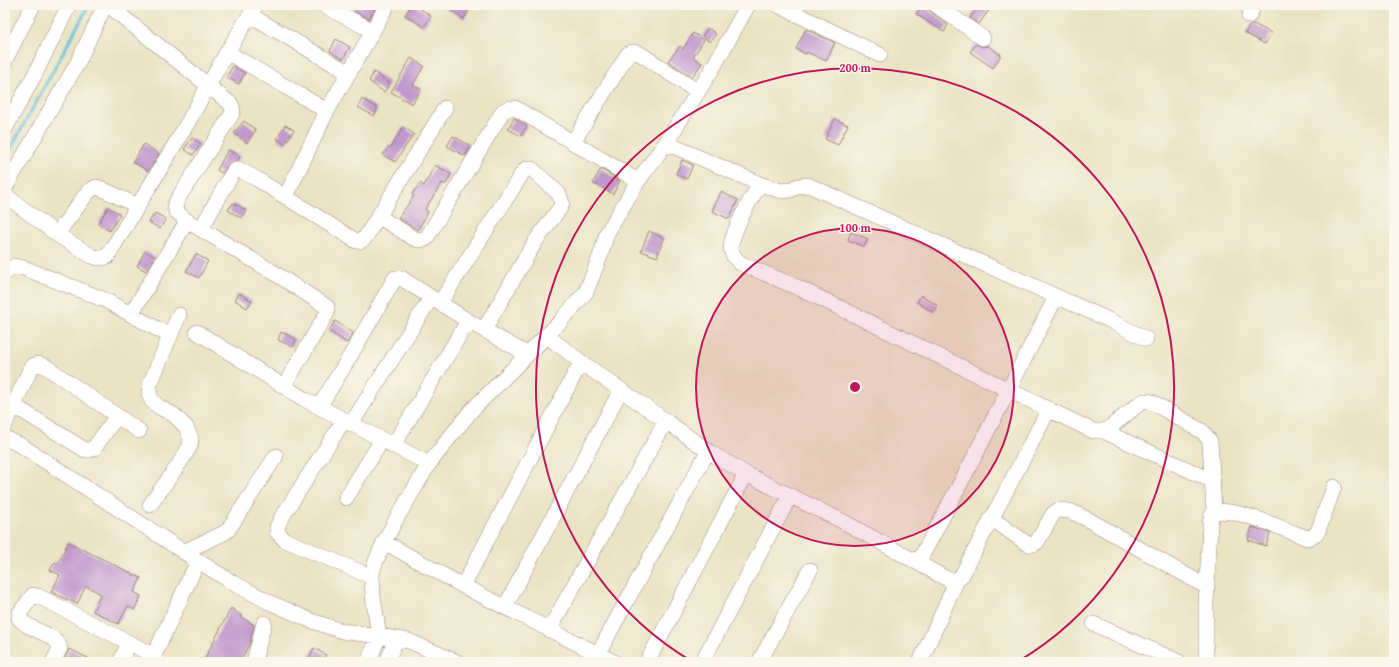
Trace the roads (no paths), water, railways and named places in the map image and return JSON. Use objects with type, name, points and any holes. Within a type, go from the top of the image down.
[{"type":"street","points":[[5,60],[33,5]]},
{"type":"street","points":[[5,129],[11,105],[69,5]]},
{"type":"street","points":[[5,188],[77,64],[104,5]]},
{"type":"street","points":[[108,5],[231,104],[233,110],[232,114],[175,205],[176,211],[187,221],[273,272],[327,308],[327,313],[284,386]]},
{"type":"street","points":[[323,5],[373,30]]},
{"type":"street","points":[[286,196],[327,111],[387,5]]},
{"type":"street","points":[[368,662],[379,636],[373,596],[372,577],[375,563],[398,516],[429,464],[471,411],[560,322],[586,292],[601,254],[607,233],[638,181],[666,144],[748,5]]},
{"type":"street","points":[[778,5],[880,55]]},
{"type":"street","points":[[938,5],[983,38]]},
{"type":"street","points":[[5,195],[56,234],[92,256],[103,258],[110,254],[253,10],[349,73]]},
{"type":"street","points":[[227,52],[327,111]]},
{"type":"street","points":[[574,142],[628,54],[632,52],[639,53],[698,92]]},
{"type":"street","points":[[201,229],[235,170],[241,170],[286,196],[356,241],[360,242],[365,238],[445,108]]},
{"type":"street","points":[[378,216],[413,238],[418,240],[426,239],[503,112],[507,109],[515,108],[638,181]]},
{"type":"street","points":[[666,144],[760,184],[781,191],[808,185],[1056,298],[1109,320],[1146,339]]},
{"type":"street","points":[[372,577],[285,540],[277,532],[277,527],[282,517],[347,422],[436,301],[523,172],[526,169],[532,169],[560,194],[562,202],[560,208],[535,242],[515,280],[484,330]]},
{"type":"street","points":[[760,184],[745,210],[733,237],[731,248],[732,253],[740,263],[799,288],[1050,408],[1093,431],[1103,431],[1108,429],[1144,401],[1152,402],[1203,432],[1207,436],[1210,446],[1214,512],[1211,517],[1210,524],[1206,662]]},
{"type":"street","points":[[56,234],[88,192],[96,187],[138,206]]},
{"type":"street","points":[[131,314],[187,221]]},
{"type":"street","points":[[5,273],[15,266],[24,268],[105,300],[170,336]]},
{"type":"street","points":[[320,407],[395,278],[401,278],[468,321],[527,354]]},
{"type":"street","points":[[918,563],[1056,298]]},
{"type":"street","points":[[150,505],[180,464],[190,446],[191,439],[186,427],[174,415],[160,407],[152,400],[149,393],[150,384],[179,315]]},
{"type":"street","points":[[346,498],[388,443],[468,321]]},
{"type":"street","points":[[197,332],[320,407],[429,464]]},
{"type":"street","points":[[546,335],[581,362],[708,451],[746,474],[846,523],[947,579],[957,580]]},
{"type":"street","points":[[462,586],[581,362]]},
{"type":"street","points":[[5,424],[30,370],[34,365],[39,364],[45,366],[139,431]]},
{"type":"street","points":[[505,607],[621,390]]},
{"type":"street","points":[[14,405],[84,450],[94,448],[117,416]]},
{"type":"street","points":[[920,662],[957,580],[962,575],[1050,408]]},
{"type":"street","points":[[549,630],[666,421]]},
{"type":"street","points":[[1103,431],[1213,481]]},
{"type":"street","points":[[5,438],[22,446],[183,552],[262,598],[312,621],[342,631],[402,640],[457,662]]},
{"type":"street","points":[[598,654],[708,451]]},
{"type":"street","points":[[183,552],[228,530],[276,456]]},
{"type":"street","points":[[647,662],[746,474]]},
{"type":"street","points":[[1214,512],[1228,511],[1244,515],[1307,538],[1315,535],[1318,531],[1334,487]]},
{"type":"street","points":[[702,662],[790,496]]},
{"type":"street","points":[[991,518],[1031,545],[1037,542],[1053,514],[1058,510],[1070,511],[1087,519],[1207,587]]},
{"type":"street","points":[[384,542],[462,586],[614,662]]},
{"type":"street","points":[[53,662],[60,648],[57,641],[27,625],[19,618],[19,614],[33,595],[38,596],[129,643],[153,659],[198,561]]},
{"type":"street","points":[[759,662],[810,570]]},
{"type":"street","points":[[254,662],[264,623]]},
{"type":"street","points":[[1094,624],[1179,662]]},
{"type":"street","points":[[387,662],[402,640]]},
{"type":"street","points":[[120,662],[129,643]]},
{"type":"waterway","points":[[5,159],[89,5]]}]
